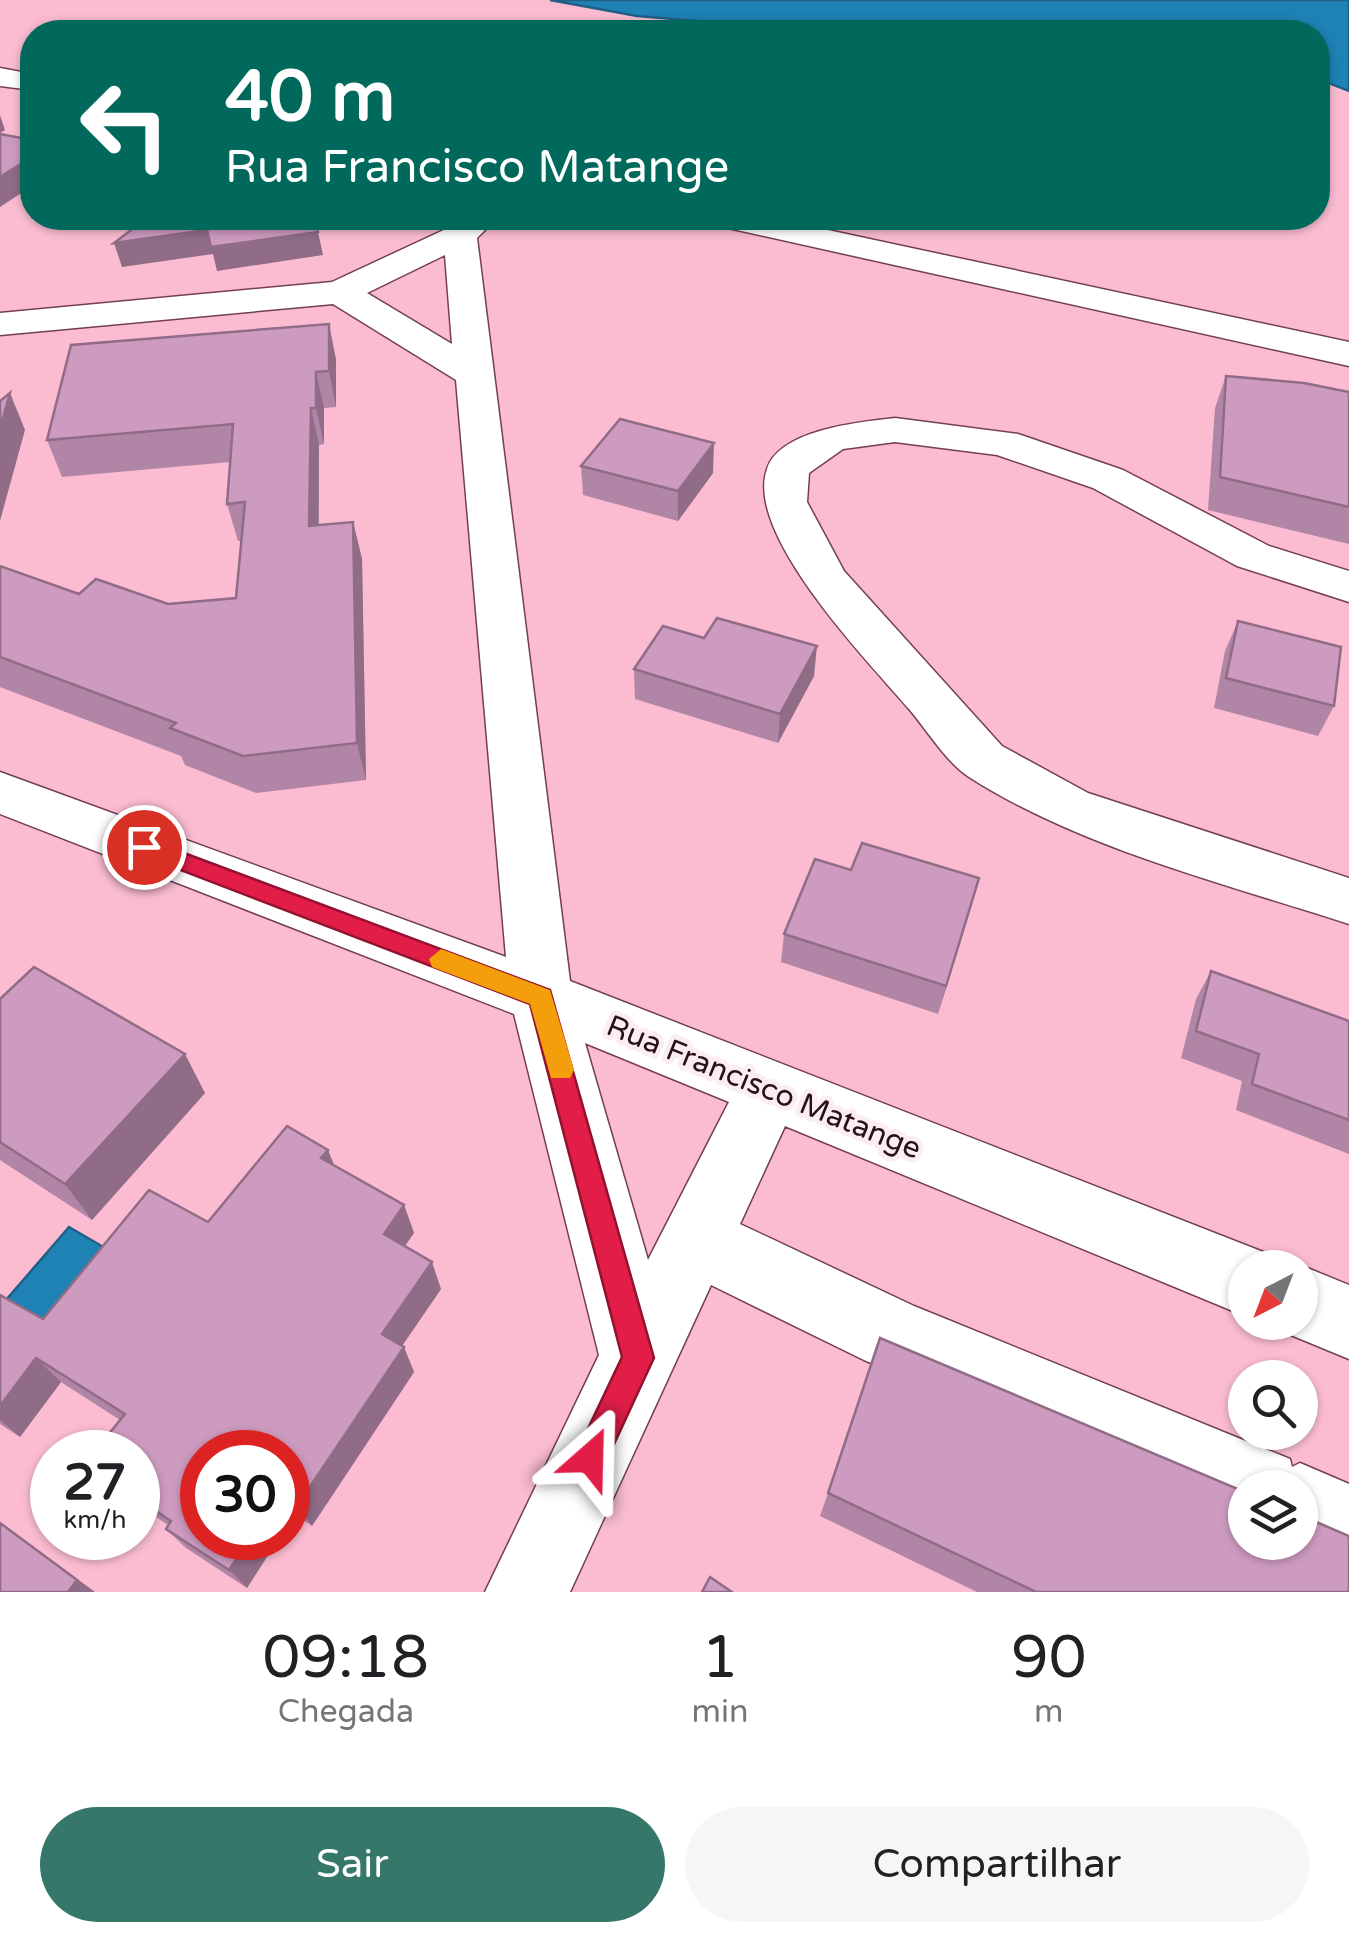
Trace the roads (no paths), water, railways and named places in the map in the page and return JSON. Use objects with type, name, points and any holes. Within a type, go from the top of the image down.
[{"type":"street","points":[[0,324],[340,292],[462,230]]},
{"type":"street","points":[[470,230],[474,374],[541,998],[638,1358]]},
{"type":"street","points":[[783,230],[1349,354]]},
{"type":"street","points":[[340,292],[474,374]]},
{"type":"street","points":[[1349,587],[1253,556],[1108,479],[1003,444],[895,430],[831,438],[788,468],[785,502],[824,578],[983,760],[1068,808],[1349,901]]},
{"type":"street","name":"Rua Francisco Matange","points":[[0,792],[541,998],[1228,1273]]},
{"type":"street","points":[[526,1592],[769,1090]]},
{"type":"street","points":[[696,1240],[890,1334],[1228,1475]]},
{"type":"street","points":[[1318,1309],[1349,1322]]},
{"type":"street","points":[[1318,1511],[1349,1524]]},
{"type":"water","points":[[550,0],[1349,0],[1349,91],[1330,84],[1330,20],[685,20],[637,16]]},
{"type":"water","points":[[69,1227],[112,1252],[42,1335],[0,1307]]}]
